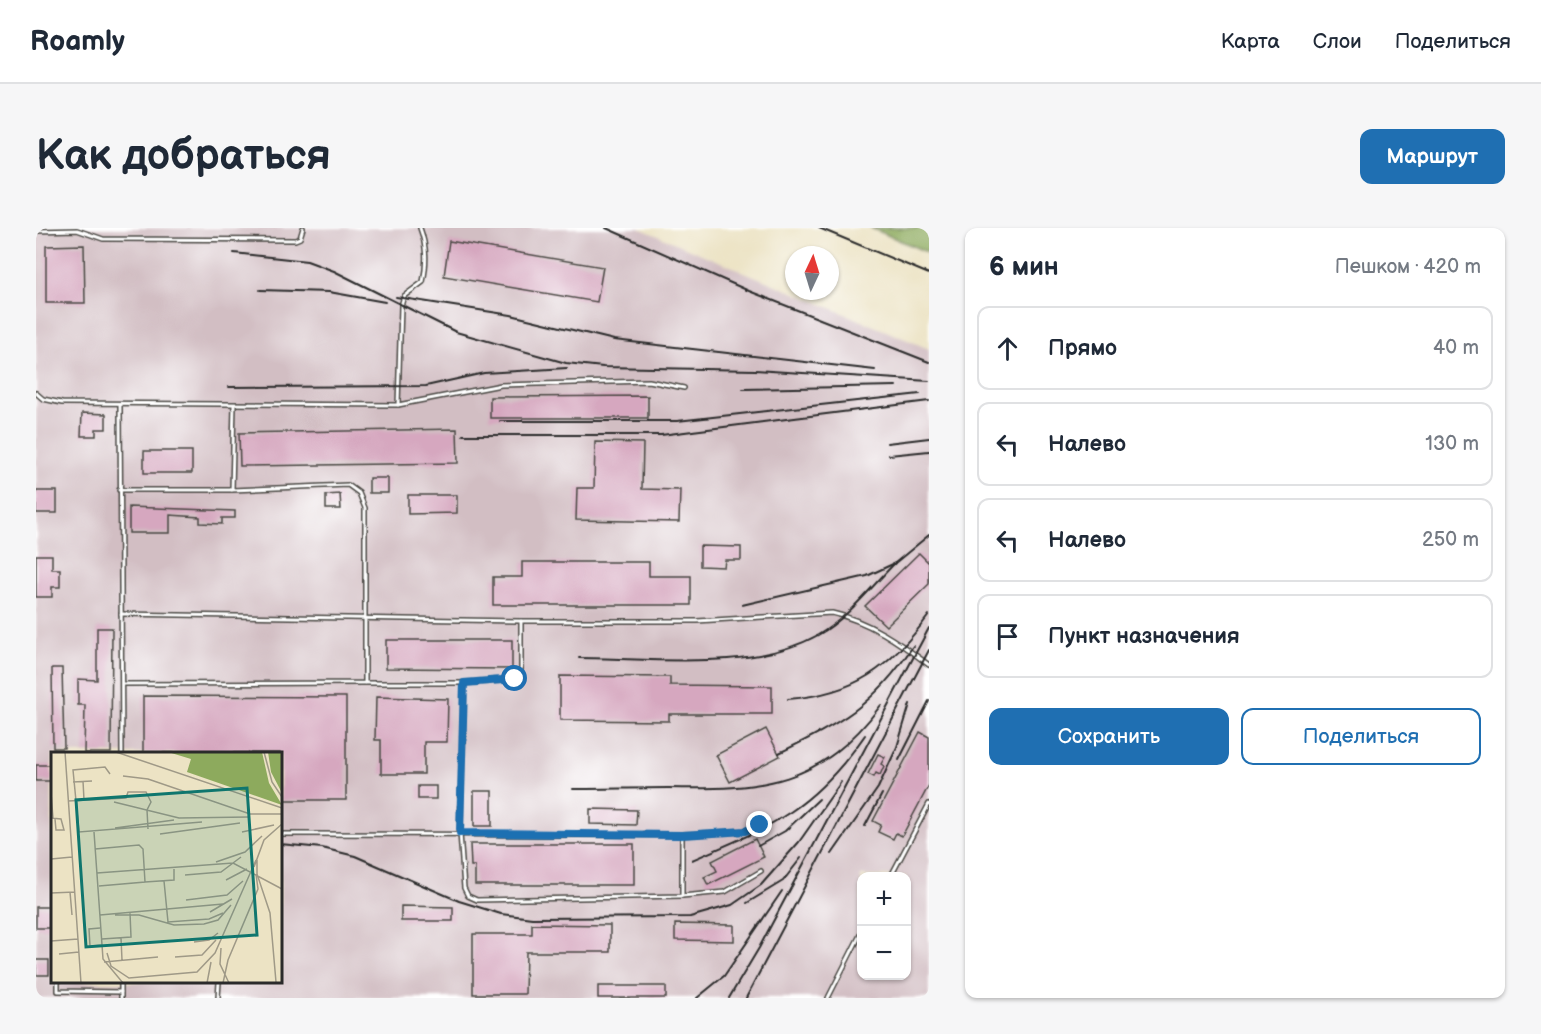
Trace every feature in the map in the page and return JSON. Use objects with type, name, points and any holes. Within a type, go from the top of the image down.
[{"type":"lane","points":[[36,231],[77,229],[103,239],[295,240],[300,238],[303,228]]},
{"type":"lane","points":[[398,405],[401,306],[404,296],[423,282],[426,265],[425,243],[420,228]]},
{"type":"lane","points":[[36,393],[43,399],[62,404],[398,405],[501,386],[649,381],[684,388]]},
{"type":"lane","points":[[120,405],[122,752]]},
{"type":"lane","points":[[232,490],[234,405]]},
{"type":"lane","points":[[119,490],[232,490],[348,485],[359,493],[365,508],[365,683]]},
{"type":"lane","points":[[121,614],[521,621],[697,621],[832,613],[851,617],[882,632],[929,665]]},
{"type":"lane","points":[[123,684],[464,683],[515,679],[520,675],[521,621]]},
{"type":"lane","points":[[464,683],[460,833],[464,888],[468,896],[477,900],[682,896],[725,892],[760,871]]},
{"type":"lane","points":[[893,872],[929,804]]},
{"type":"lane","points":[[282,834],[682,835],[745,831],[760,825]]},
{"type":"lane","points":[[682,835],[682,896]]},
{"type":"lane","points":[[828,998],[857,941]]},
{"type":"lane","points":[[58,983],[58,991],[121,992]]},
{"type":"lane","points":[[121,983],[121,998]]},
{"type":"lane","points":[[218,998],[219,983]]},
{"type":"shaded area","points":[[36,228],[639,228],[785,289],[785,300],[812,300],[929,349],[929,998],[36,998]]},
{"type":"green space","points":[[871,228],[929,228],[929,253]]},
{"type":"building","points":[[449,241],[603,267],[597,302],[444,276]]},
{"type":"building","points":[[84,245],[85,303],[46,303],[46,246]]},
{"type":"building","points":[[648,396],[648,418],[490,418],[490,397]]},
{"type":"building","points":[[82,413],[106,414],[106,429],[96,429],[96,436],[81,436]]},
{"type":"building","points":[[457,429],[458,463],[240,466],[239,433]]},
{"type":"building","points":[[595,442],[643,443],[642,489],[680,490],[679,522],[576,520],[577,488],[594,488]]},
{"type":"building","points":[[144,451],[192,451],[192,473],[144,473]]},
{"type":"building","points":[[369,478],[388,478],[388,493],[369,493]]},
{"type":"building","points":[[36,491],[57,491],[57,513],[36,513]]},
{"type":"building","points":[[340,494],[341,509],[326,509],[326,495]]},
{"type":"building","points":[[408,495],[457,495],[457,513],[408,514]]},
{"type":"building","points":[[129,507],[235,511],[235,518],[222,518],[222,524],[200,523],[200,517],[170,515],[170,533],[129,533]]},
{"type":"building","points":[[700,546],[741,547],[741,560],[725,560],[724,567],[700,566]]},
{"type":"building","points":[[919,553],[929,563],[929,584],[886,626],[865,606]]},
{"type":"building","points":[[36,555],[52,555],[52,569],[60,569],[60,587],[52,587],[52,597],[36,597]]},
{"type":"building","points":[[522,562],[649,562],[649,576],[691,576],[691,605],[493,605],[493,577],[522,577]]},
{"type":"building","points":[[97,628],[112,628],[111,752],[84,752],[85,705],[78,705],[78,679],[97,680]]},
{"type":"building","points":[[386,640],[512,640],[512,669],[386,668]]},
{"type":"building","points":[[52,668],[62,668],[64,748],[53,748]]},
{"type":"building","points":[[560,676],[670,677],[670,685],[772,686],[772,714],[669,714],[669,721],[560,720]]},
{"type":"building","points":[[143,696],[346,697],[346,800],[282,800],[282,752],[143,752]]},
{"type":"building","points":[[376,697],[448,699],[447,742],[424,742],[424,774],[381,774],[381,740],[375,740]]},
{"type":"building","points":[[766,729],[780,756],[730,782],[716,755]]},
{"type":"building","points":[[920,732],[929,737],[929,785],[902,836],[896,833],[893,839],[878,832],[881,825],[873,821]]},
{"type":"building","points":[[878,754],[885,757],[881,764],[884,766],[880,775],[876,773],[874,777],[868,774]]},
{"type":"building","points":[[36,765],[51,765],[51,781],[36,781]]},
{"type":"building","points":[[418,786],[436,786],[436,799],[418,799]]},
{"type":"building","points":[[474,791],[492,791],[492,826],[474,826]]},
{"type":"building","points":[[590,809],[637,810],[636,825],[590,824]]},
{"type":"building","points":[[755,839],[764,857],[708,885],[704,877],[717,871],[712,861]]},
{"type":"building","points":[[470,844],[634,844],[634,885],[475,885],[475,866],[471,866]]},
{"type":"building","points":[[401,906],[453,907],[453,921],[401,921]]},
{"type":"building","points":[[36,907],[51,907],[51,928],[36,928]]},
{"type":"building","points":[[532,924],[610,925],[610,952],[526,952],[525,994],[473,994],[473,934],[532,934]]},
{"type":"building","points":[[675,924],[734,925],[734,941],[675,940]]},
{"type":"building","points":[[36,960],[49,960],[49,975],[36,975]]},
{"type":"building","points":[[598,986],[666,986],[666,998],[598,998]]},
{"type":"railway","points":[[606,228],[749,291],[929,362]]},
{"type":"railway","points":[[819,228],[929,274]]},
{"type":"railway","points":[[234,253],[307,261],[334,271],[456,332],[566,363],[603,367],[755,370],[929,381]]},
{"type":"railway","points":[[260,290],[329,292],[385,302]]},
{"type":"railway","points":[[396,297],[511,315],[614,340],[875,370]]},
{"type":"railway","points":[[229,387],[426,386],[484,373],[567,368]]},
{"type":"railway","points":[[743,389],[896,386]]},
{"type":"railway","points":[[500,421],[677,421],[920,394]]},
{"type":"railway","points":[[463,435],[661,435],[929,401]]},
{"type":"railway","points":[[887,443],[929,438]]},
{"type":"railway","points":[[889,455],[929,451]]},
{"type":"railway","points":[[742,605],[867,576],[895,563],[929,535]]},
{"type":"railway","points":[[579,658],[733,659],[792,647],[818,635],[839,620],[895,563]]},
{"type":"railway","points":[[788,699],[833,691],[869,675],[900,650],[929,615]]},
{"type":"railway","points":[[729,998],[759,948],[929,628]]},
{"type":"railway","points":[[779,753],[854,711],[884,684],[913,646]]},
{"type":"railway","points":[[746,998],[929,650]]},
{"type":"railway","points":[[899,760],[929,701]]},
{"type":"railway","points":[[832,854],[878,788],[897,747],[910,704]]},
{"type":"railway","points":[[573,789],[732,787],[787,778],[812,767],[836,752],[858,732],[881,705]]},
{"type":"railway","points":[[692,860],[745,837],[789,813],[809,799],[846,761],[865,735]]},
{"type":"railway","points":[[282,844],[322,848],[355,856],[459,901],[501,914],[532,918],[690,917],[732,905],[761,885],[799,842],[841,782]]},
{"type":"railway","points":[[865,826],[882,794]]},
{"type":"railway","points":[[758,846],[785,831],[819,799]]},
{"type":"railway","points":[[747,903],[783,881],[801,858]]},
{"type":"railway","points":[[697,998],[724,976],[782,891]]},
{"type":"route","points":[[515,679],[464,683],[460,833],[682,835],[745,831],[760,825]]}]
